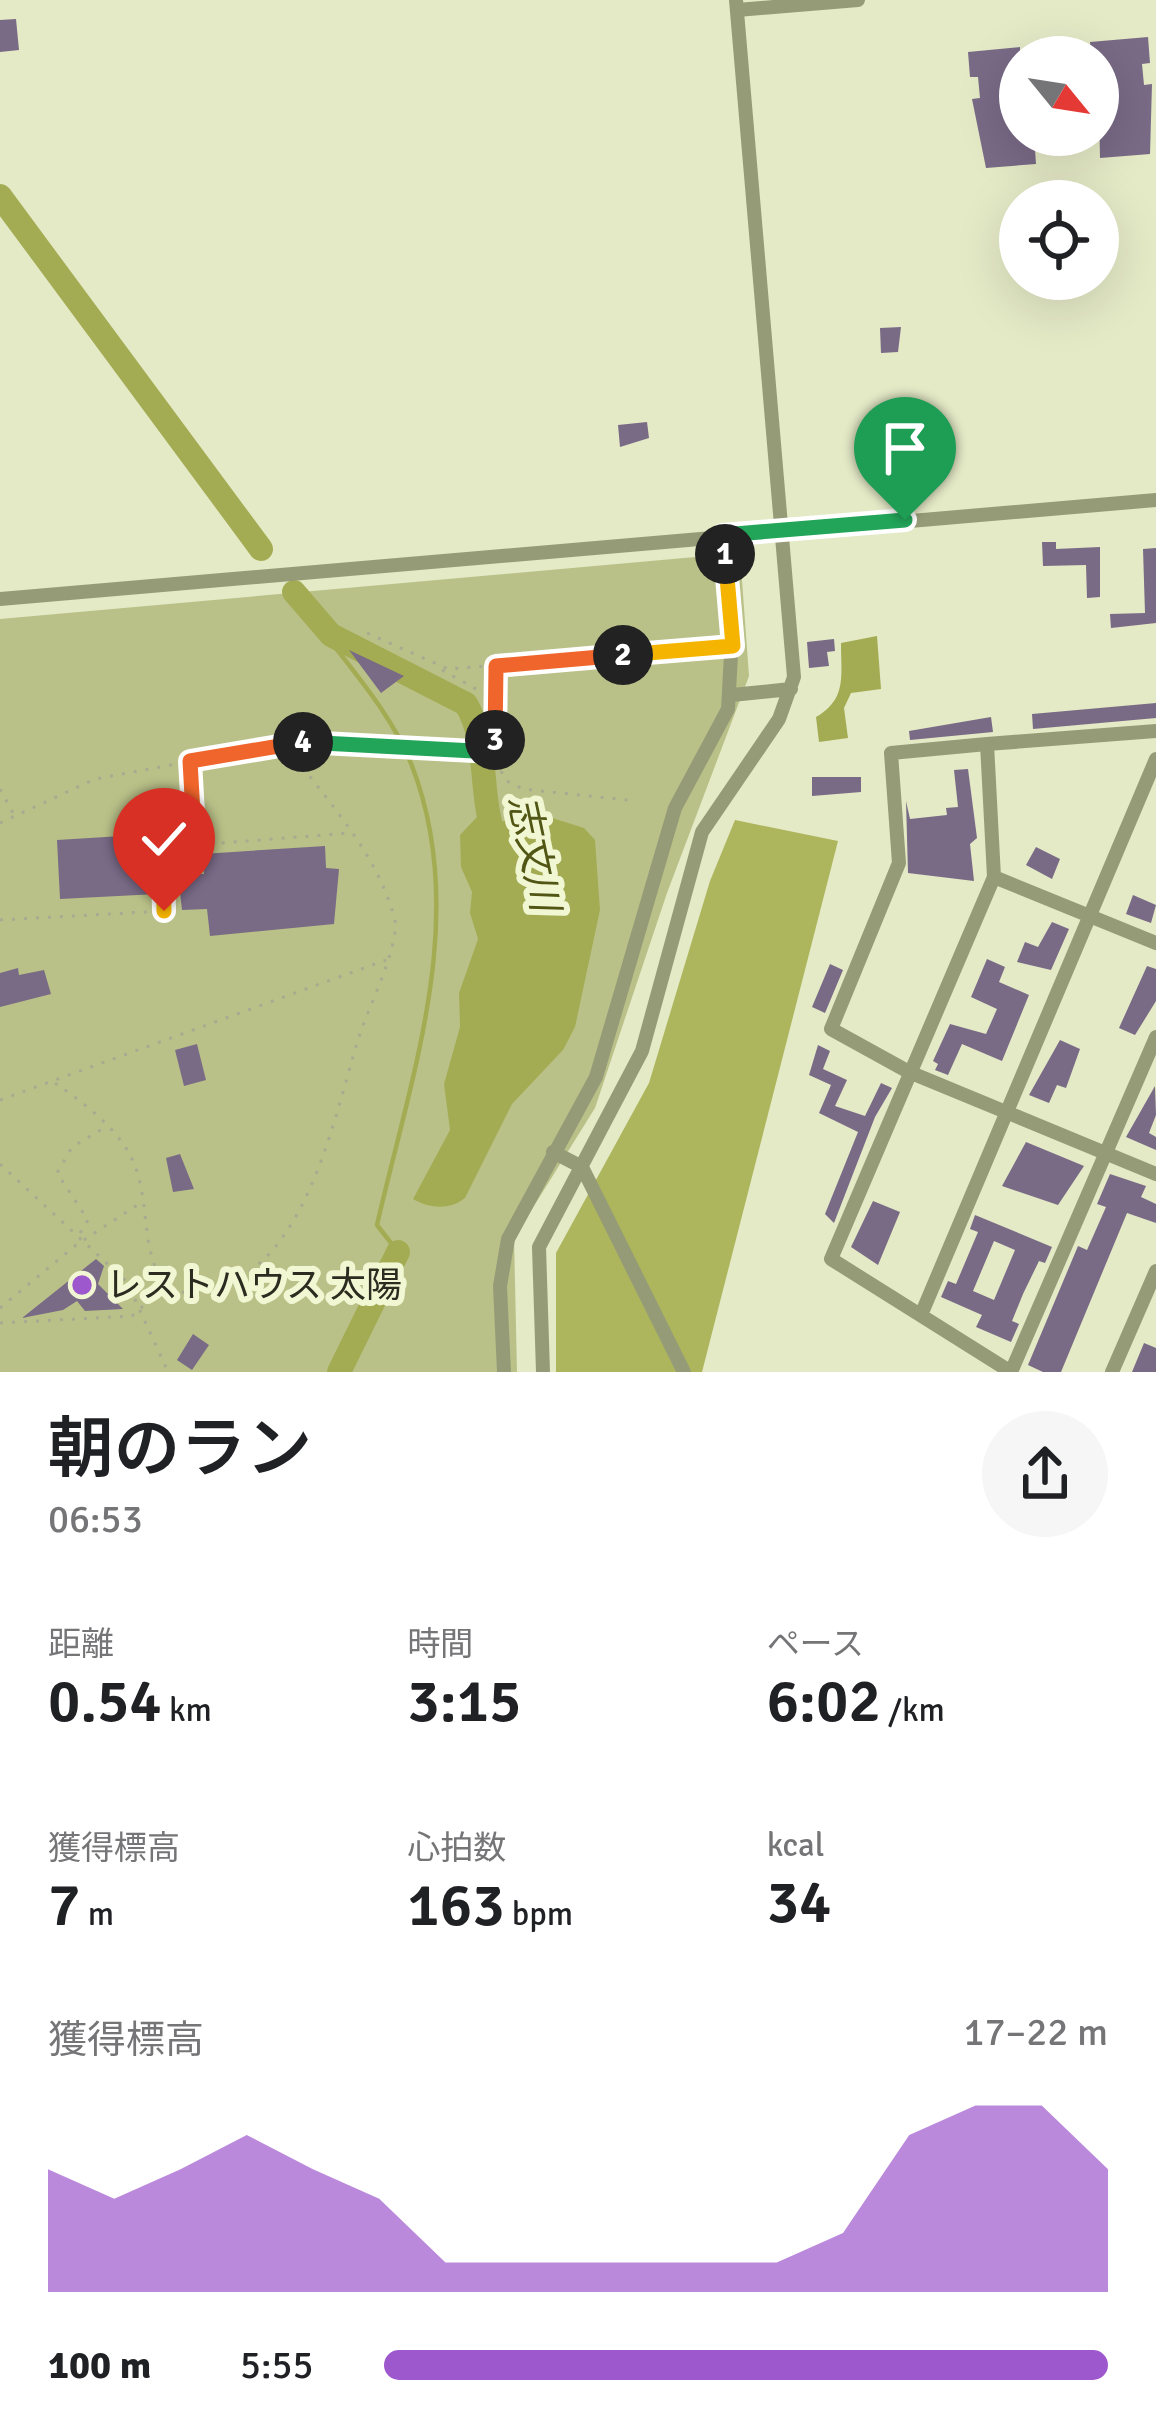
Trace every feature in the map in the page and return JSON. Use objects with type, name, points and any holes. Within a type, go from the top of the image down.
[{"type":"street","points":[[542,1372],[535,1263],[560,1200],[642,1051],[702,832],[779,719],[791,689],[794,664],[736,5],[858,0]]},
{"type":"street","points":[[0,599],[1156,500]]},
{"type":"street","points":[[504,1372],[502,1261],[526,1196],[601,1063],[675,808],[716,735],[731,694],[733,646],[723,535]]},
{"type":"street","points":[[731,694],[791,689]]},
{"type":"street","points":[[1156,731],[891,753],[899,862],[831,1029],[909,1072],[1156,1174]]},
{"type":"street","points":[[987,744],[994,877],[831,1259],[1011,1372],[1156,1037]]},
{"type":"street","points":[[921,1315],[1156,759]]},
{"type":"street","points":[[994,877],[1156,943]]},
{"type":"street","points":[[553,1152],[582,1167],[684,1372]]},
{"type":"street","points":[[1112,1372],[1156,1271]]},
{"type":"path","points":[[367,633],[493,698]]},
{"type":"path","points":[[438,668],[733,646]]},
{"type":"path","points":[[496,666],[493,752],[506,780],[523,789],[628,800]]},
{"type":"path","points":[[0,823],[95,779],[285,744],[493,752]]},
{"type":"path","points":[[0,1323],[131,1316],[160,1290],[183,1294],[236,1278],[258,1267],[303,1205],[396,925],[392,905],[351,833],[285,744]]},
{"type":"path","points":[[0,920],[164,911],[163,867],[184,868],[196,845],[190,761]]},
{"type":"path","points":[[0,789],[13,815]]},
{"type":"path","points":[[196,845],[351,833]]},
{"type":"path","points":[[0,1100],[387,960]]},
{"type":"path","points":[[54,1082],[106,1126],[130,1155],[150,1254],[169,1292]]},
{"type":"path","points":[[80,1234],[88,1220],[59,1183],[57,1173],[72,1148],[106,1126]]},
{"type":"path","points":[[0,1164],[80,1234],[141,1305],[168,1372]]},
{"type":"path","points":[[0,1308],[85,1239],[143,1202]]},
{"type":"shaded area","points":[[740,553],[749,676],[667,893],[595,1108],[514,1238],[517,1372],[0,1372],[0,619]]},
{"type":"shaded area","points":[[735,820],[838,841],[702,1372],[556,1372],[556,1253],[649,1083],[710,881]]},
{"type":"water","points":[[877,636],[881,689],[851,693],[844,708],[848,738],[819,742],[816,717],[833,702],[840,686],[841,643]]},
{"type":"water","points":[[478,816],[499,824],[511,817],[549,817],[584,828],[595,840],[600,910],[575,1027],[563,1050],[512,1104],[465,1198],[453,1205],[433,1206],[413,1199],[450,1130],[444,1084],[460,1027],[459,993],[478,939],[470,913],[472,892],[461,867],[460,835]]},
{"type":"building","points":[[16,19],[19,50],[0,52],[0,20]]},
{"type":"building","points":[[1148,37],[1150,63],[1142,64],[1144,85],[1152,84],[1150,154],[1100,158],[1119,156],[1119,40]]},
{"type":"building","points":[[999,49],[999,156],[1035,156],[1036,164],[986,168],[972,99],[980,98],[978,77],[970,77],[968,52]]},
{"type":"building","points":[[901,327],[898,352],[881,353],[880,328]]},
{"type":"building","points":[[647,422],[649,438],[620,447],[618,425]]},
{"type":"building","points":[[1042,542],[1056,542],[1056,549],[1100,547],[1100,597],[1087,598],[1086,565],[1043,566]]},
{"type":"building","points":[[1156,548],[1156,623],[1111,628],[1110,614],[1145,613],[1143,549]]},
{"type":"building","points":[[834,639],[835,651],[827,652],[829,666],[809,668],[807,642]]},
{"type":"building","points":[[349,650],[404,676],[381,693]]},
{"type":"building","points":[[1156,703],[1156,718],[1033,729],[1032,714]]},
{"type":"building","points":[[991,717],[993,732],[910,740],[909,731]]},
{"type":"building","points":[[968,769],[977,838],[970,844],[974,881],[908,873],[906,801],[910,819],[947,815],[946,808],[958,807],[954,770]]},
{"type":"building","points":[[812,777],[861,777],[861,792],[812,796]]},
{"type":"building","points":[[154,834],[157,894],[60,899],[57,840]]},
{"type":"building","points":[[325,846],[326,868],[339,869],[334,924],[210,936],[207,909],[182,910],[178,874],[204,874],[202,854]]},
{"type":"building","points":[[1036,847],[1060,859],[1052,879],[1026,865]]},
{"type":"building","points":[[1133,895],[1156,905],[1151,923],[1126,914]]},
{"type":"building","points":[[1052,922],[1069,929],[1051,970],[1017,962],[1025,942],[1038,947]]},
{"type":"building","points":[[987,959],[1005,967],[999,982],[1029,995],[1002,1061],[962,1044],[948,1075],[935,1070],[938,1064],[933,1061],[950,1024],[986,1034],[997,1009],[971,997]]},
{"type":"building","points":[[830,964],[843,970],[825,1013],[812,1007]]},
{"type":"building","points":[[1147,966],[1156,969],[1156,1001],[1135,1035],[1119,1028]]},
{"type":"building","points":[[18,968],[19,975],[44,970],[51,994],[0,1007],[0,973]]},
{"type":"building","points":[[1060,1040],[1080,1049],[1066,1088],[1057,1085],[1049,1103],[1029,1095]]},
{"type":"building","points":[[197,1044],[206,1080],[184,1086],[175,1050]]},
{"type":"building","points":[[818,1045],[830,1051],[823,1069],[847,1080],[835,1106],[865,1116],[881,1083],[892,1088],[875,1117],[834,1223],[825,1214],[858,1132],[819,1113],[831,1085],[809,1075]]},
{"type":"building","points":[[1155,1086],[1156,1115],[1149,1133],[1156,1137],[1156,1150],[1126,1137]]},
{"type":"building","points":[[1026,1142],[1084,1166],[1058,1205],[1002,1186]]},
{"type":"building","points":[[180,1154],[194,1189],[173,1192],[166,1158]]},
{"type":"building","points":[[1110,1174],[1146,1186],[1141,1197],[1156,1204],[1156,1223],[1127,1213],[1061,1372],[1043,1372],[1028,1365],[1078,1246],[1087,1250],[1106,1207],[1097,1204]]},
{"type":"building","points":[[873,1201],[900,1212],[878,1265],[851,1247]]},
{"type":"building","points":[[975,1215],[1052,1247],[1045,1263],[1039,1261],[1023,1294],[1012,1321],[1019,1324],[1011,1342],[976,1327],[982,1315],[941,1297],[948,1281],[956,1284],[978,1232],[970,1229]],"holes":[[[994,1241],[1015,1250],[994,1300],[973,1291]]]},
{"type":"building","name":"レストハウス 太陽","points":[[96,1259],[104,1266],[98,1284],[123,1309],[85,1311],[77,1301],[63,1310],[22,1318]]},
{"type":"building","points":[[193,1334],[209,1345],[192,1370],[177,1360]]},
{"type":"building","points":[[1144,1343],[1156,1348],[1156,1372],[1132,1372]]},
{"type":"waterway","name":"志文川","points":[[0,196],[261,549]]},
{"type":"waterway","name":"志文川","points":[[294,592],[331,635],[466,704],[479,737],[488,810],[498,845]]},
{"type":"waterway","points":[[321,629],[394,729],[412,766],[429,823],[436,880],[429,996],[377,1225],[398,1252]]},
{"type":"waterway","name":"志文川","points":[[339,1372],[398,1252]]},
{"type":"place","name":"レストハウス 太陽","points":[[82,1285]]},
{"type":"route","points":[[164,911],[163,867],[184,868],[196,845],[190,761],[304,742],[493,752],[496,666],[733,646],[723,535],[905,520]]}]
